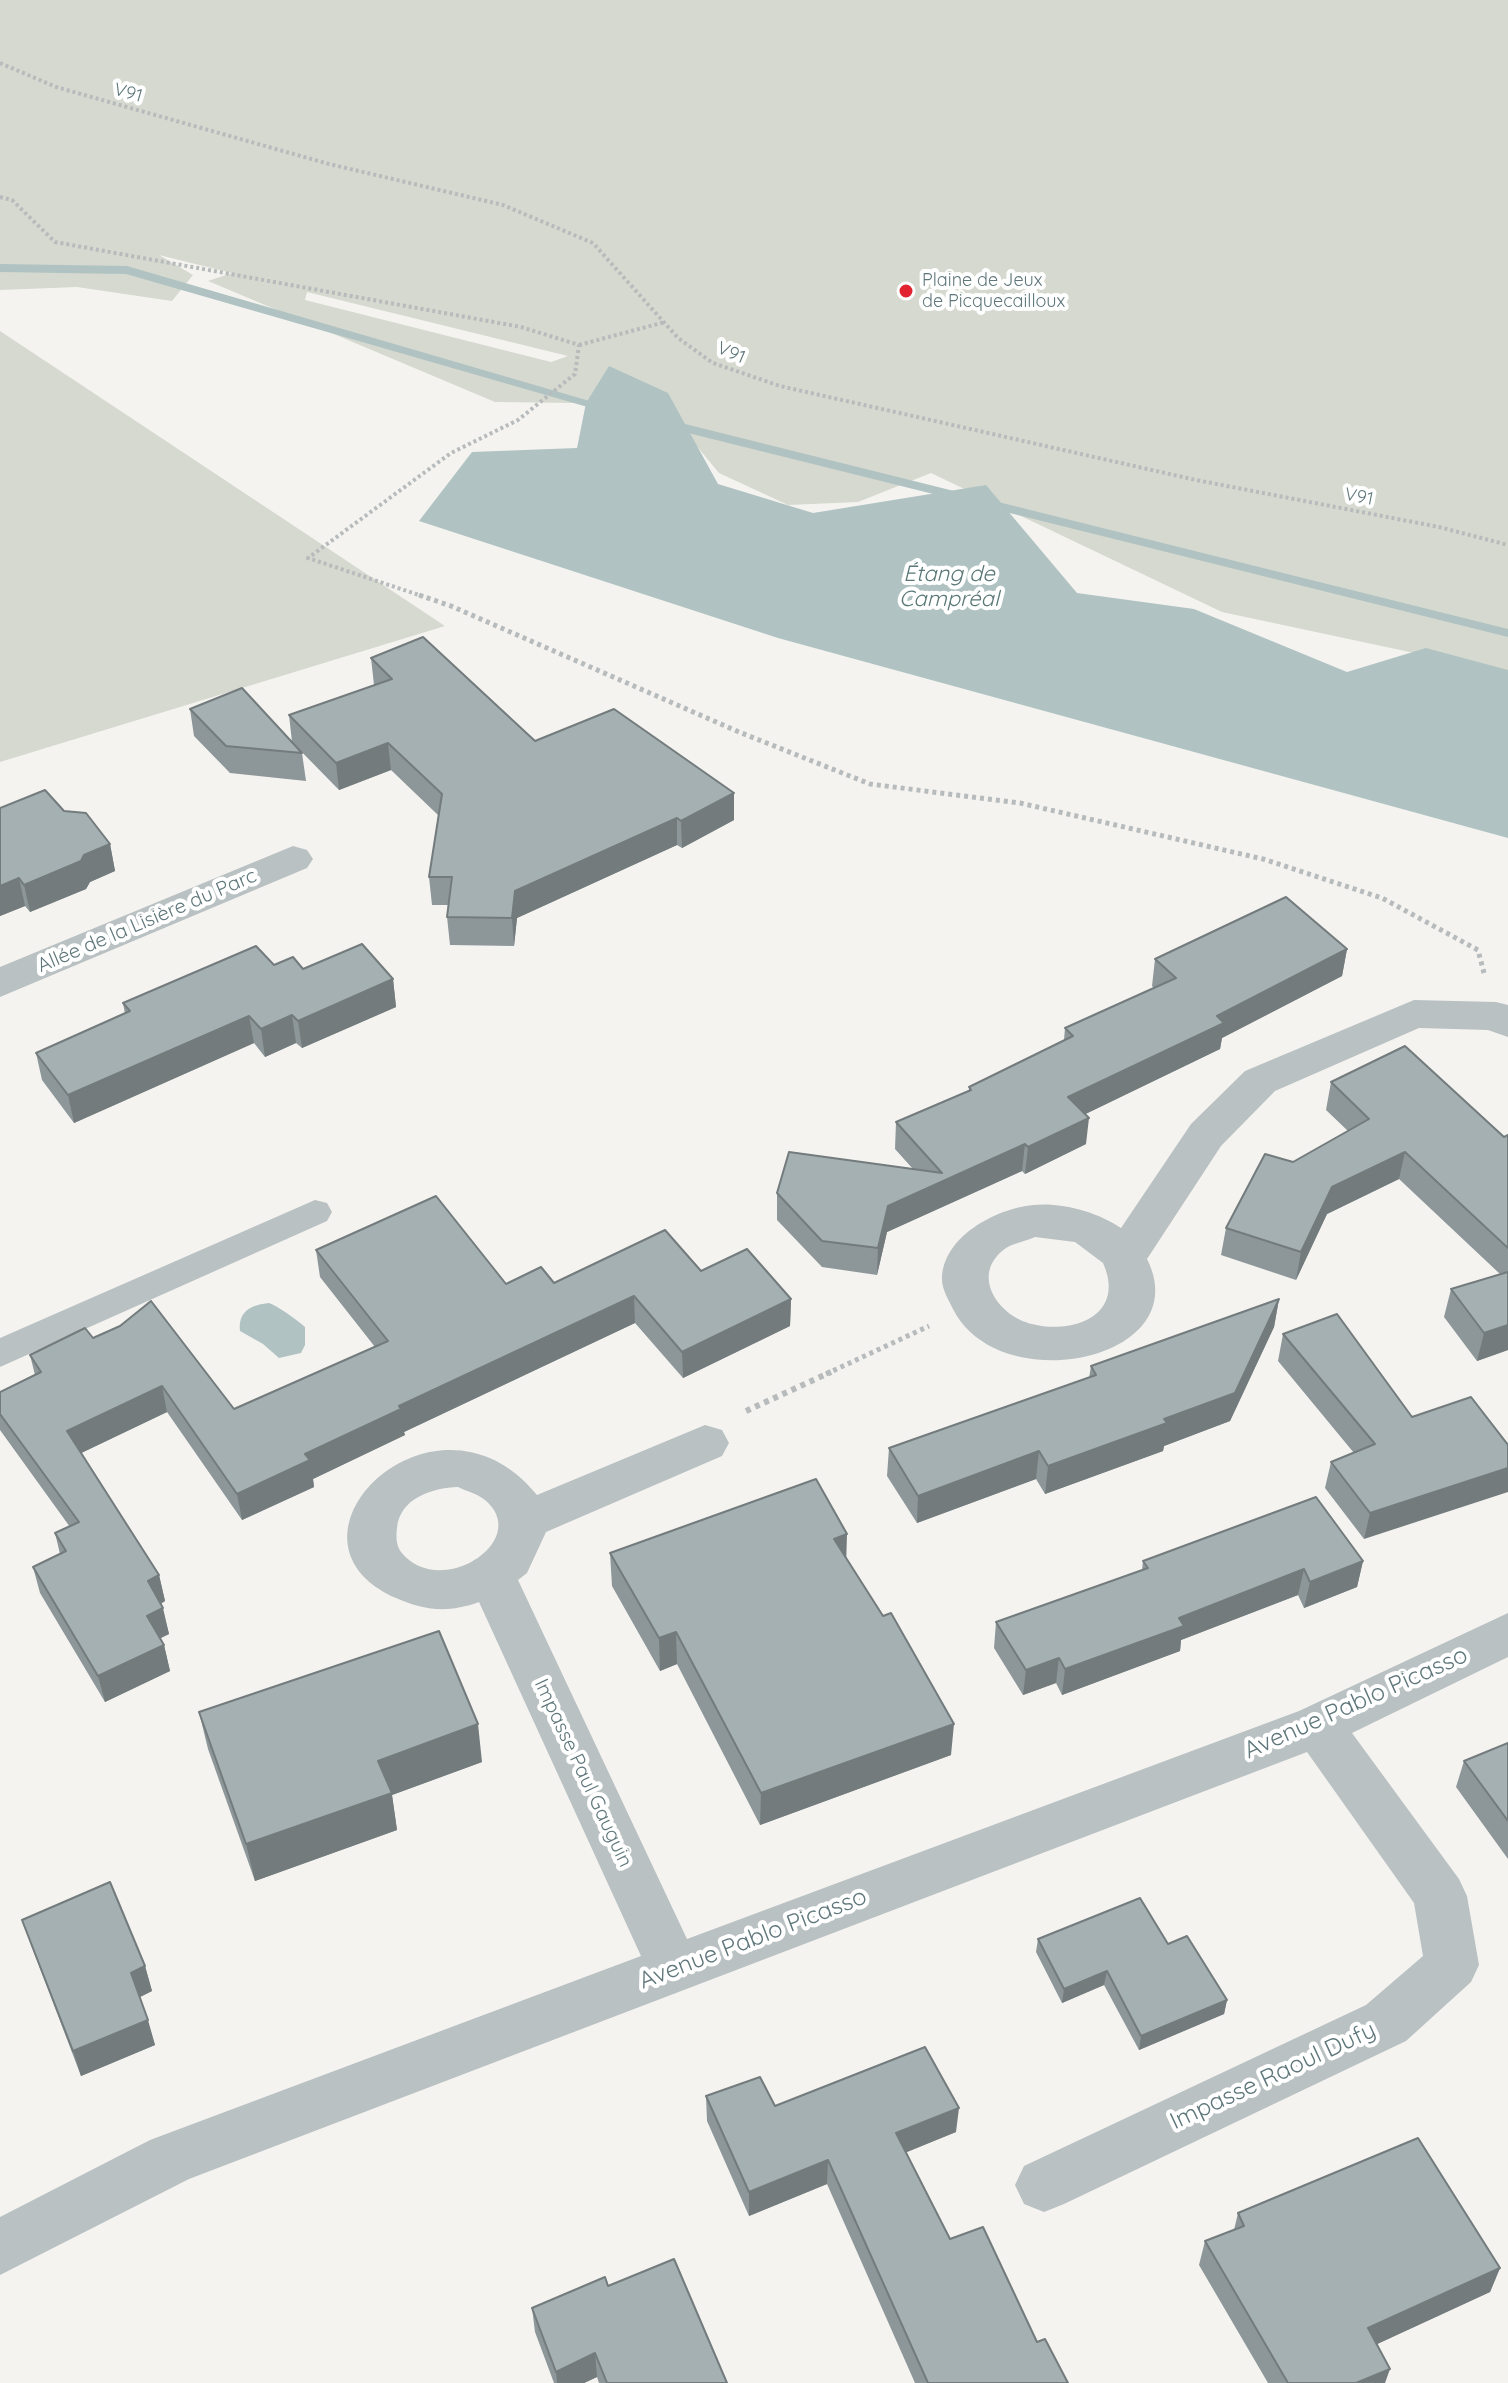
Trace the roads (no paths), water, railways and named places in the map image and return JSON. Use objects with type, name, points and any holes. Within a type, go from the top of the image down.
[{"type":"street","name":"Allée de la Lisière du Parc","points":[[0,983],[293,859]]},
{"type":"street","points":[[1124,1258],[1206,1135],[1260,1081],[1414,1014],[1502,1020]]},
{"type":"street","points":[[1032,1221],[1059,1222],[1085,1228],[1108,1241],[1124,1258],[1133,1278],[1132,1299],[1123,1318],[1104,1334],[1079,1344],[1051,1346],[1022,1341],[997,1330],[977,1314],[966,1294],[963,1273],[971,1254],[986,1238],[1007,1226],[1032,1221]]},
{"type":"street","points":[[524,1521],[705,1443]]},
{"type":"street","points":[[462,1468],[485,1474],[505,1485],[518,1501],[524,1521],[523,1536],[516,1551],[492,1577],[468,1587],[443,1590],[418,1587],[397,1578],[380,1563],[372,1545],[371,1525],[378,1505],[393,1488],[413,1476],[438,1469],[462,1468]]},
{"type":"street","name":"Impasse Paul Gauguin","points":[[492,1577],[674,1969]]},
{"type":"street","name":"Avenue Pablo Picasso","points":[[0,2247],[170,2159],[1317,1726],[1508,1634]]},
{"type":"street","name":"Impasse Raoul Dufy","points":[[1044,2185],[1386,2023],[1452,1965],[1440,1896],[1317,1726]]},
{"type":"lane","points":[[0,1353],[315,1212]]},
{"type":"water","name":"Étang de Campréal","points":[[609,366],[668,393],[718,484],[813,513],[986,485],[1077,593],[1194,609],[1347,672],[1426,648],[1508,670],[1508,838],[778,638],[419,521],[472,452],[577,448],[586,403]]},
{"type":"water","points":[[269,1303],[305,1327],[305,1345],[301,1353],[279,1358],[263,1344],[240,1331],[241,1318],[247,1310]]},
{"type":"waterway","points":[[0,268],[127,270],[610,409]]},
{"type":"waterway","points":[[665,423],[1508,633]]},
{"type":"place","name":"Plaine de Jeux de Picquecailloux","points":[[906,291]]}]
